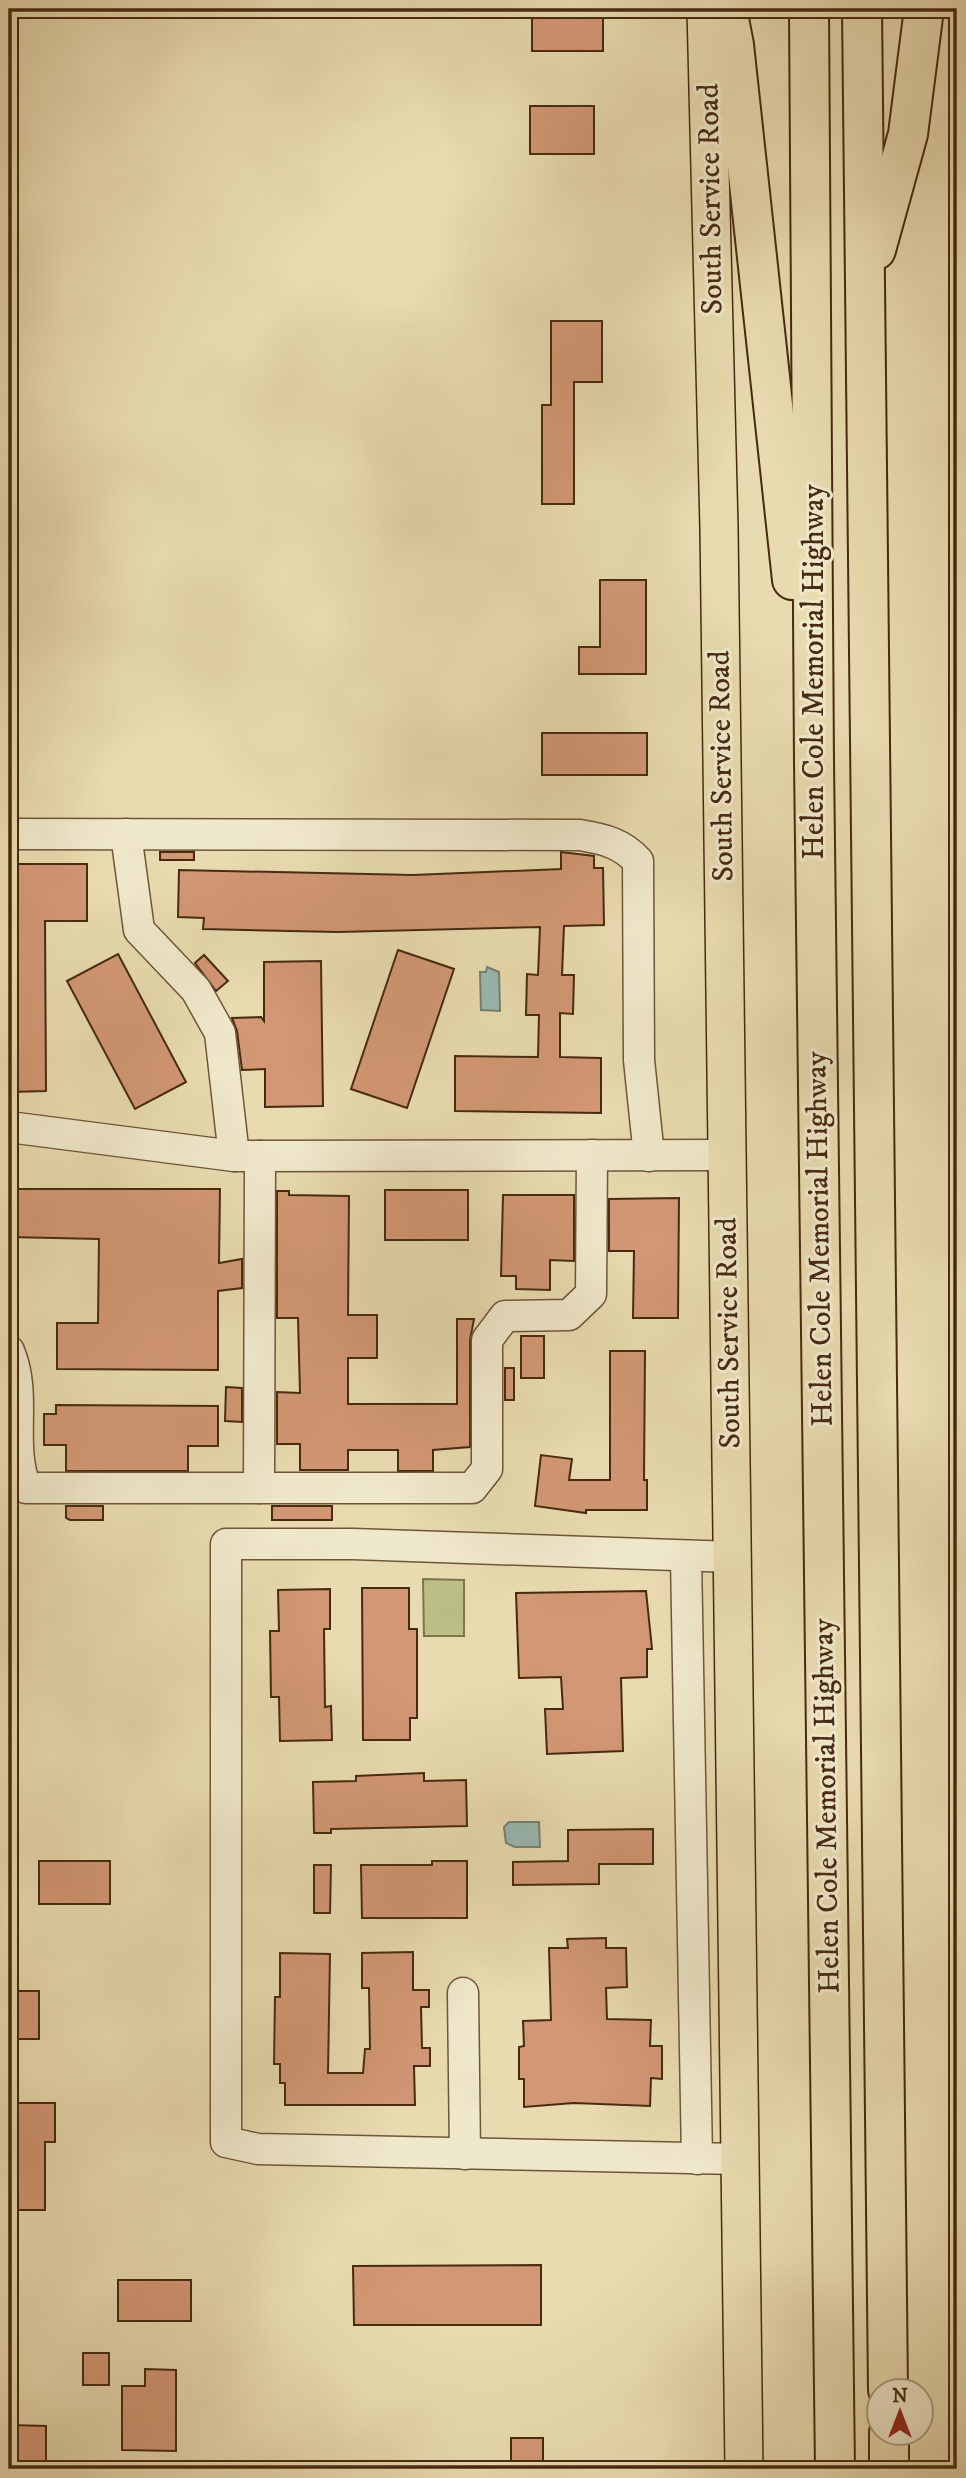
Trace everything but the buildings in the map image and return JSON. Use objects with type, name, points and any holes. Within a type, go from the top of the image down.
[{"type":"highway","points":[[727,9],[736,58],[773,426],[814,762]]},
{"type":"highway","name":"Helen Cole Memorial Highway","points":[[809,9],[814,762],[835,2469]]},
{"type":"highway","name":"Helen Cole Memorial Highway","points":[[862,9],[863,296],[888,2376]]},
{"type":"highway","points":[[863,296],[908,134],[924,9]]},
{"type":"highway","points":[[889,2446],[889,2469]]},
{"type":"main road","name":"South Service Road","points":[[706,9],[719,527],[744,2469]]},
{"type":"street","points":[[9,834],[580,835],[609,840],[628,850],[638,861],[639,1060],[649,1156]]},
{"type":"street","points":[[126,834],[139,930],[196,990],[220,1032],[247,1156],[259,1488]]},
{"type":"street","points":[[9,1127],[247,1156],[727,1155]]},
{"type":"street","points":[[9,1352],[18,1371],[18,1467],[26,1488],[472,1488],[487,1469],[487,1340],[505,1316],[569,1315],[591,1294],[592,1155]]},
{"type":"street","points":[[733,1540],[687,1557],[353,1544],[226,1544],[226,2143],[258,2149],[739,2159]]},
{"type":"street","points":[[687,1557],[697,2159]]},
{"type":"street","points":[[463,1993],[466,2154]]},
{"type":"green space","points":[[423,1579],[464,1580],[464,1636],[424,1636]]},
{"type":"water","points":[[487,967],[499,972],[500,1011],[481,1010],[480,972],[486,972]]},
{"type":"water","points":[[509,1822],[539,1822],[540,1847],[515,1847],[506,1843],[504,1827]]}]
